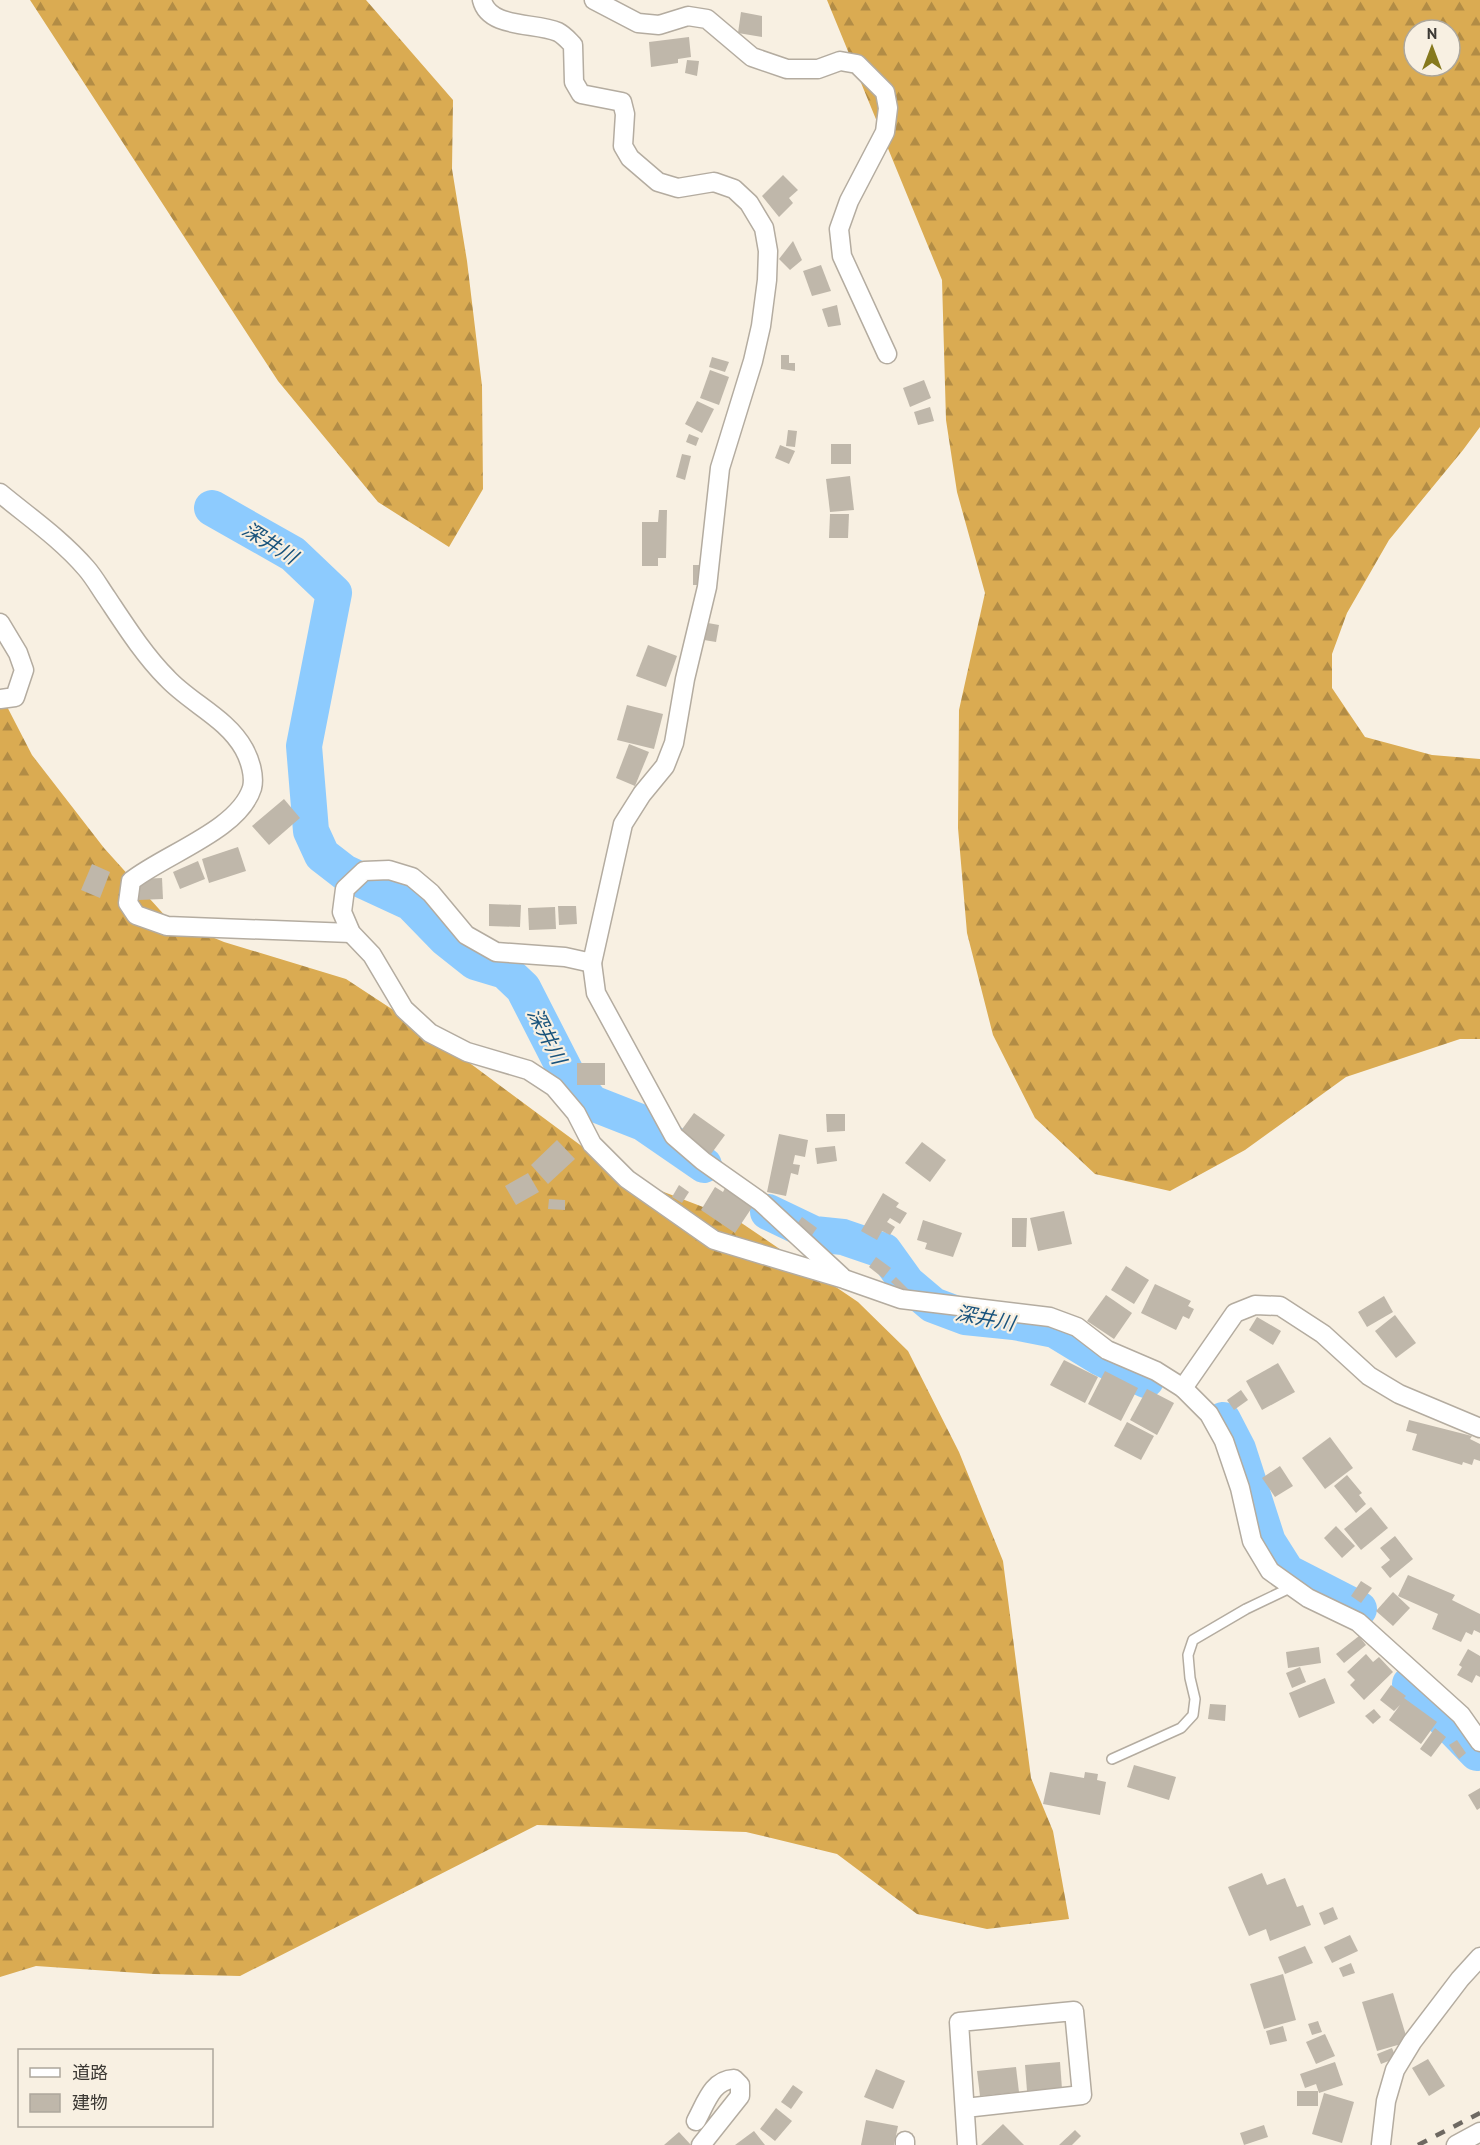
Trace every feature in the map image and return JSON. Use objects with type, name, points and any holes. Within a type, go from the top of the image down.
[{"type":"street","points":[[482,0],[483,6],[498,20],[561,33],[573,45],[574,81],[581,94],[622,102],[625,114],[622,146],[630,158],[658,182],[678,188],[714,182],[734,189],[749,203],[764,228],[768,251],[761,326],[753,361],[720,468],[707,587],[674,743],[665,766],[642,794],[623,824],[592,963],[596,993],[674,1136],[703,1161],[761,1202],[844,1279]]},
{"type":"street","points":[[594,0],[638,23],[659,25],[688,16],[707,19],[752,57],[787,69],[818,69],[840,61],[857,64],[885,92],[888,108],[885,132],[849,201],[839,229],[842,256],[887,354]]},
{"type":"street","points":[[0,493],[56,539],[86,568],[126,627],[167,678],[225,726],[243,747],[252,765],[252,787],[240,811],[206,837],[153,865],[131,881],[128,903],[136,915],[167,926],[351,933]]},
{"type":"street","points":[[0,623],[18,653],[24,670],[15,697],[0,699]]},
{"type":"street","points":[[592,963],[565,957],[496,952],[466,935],[431,893],[412,878],[390,870],[364,872],[345,889],[342,912],[351,933],[372,955],[404,1009],[430,1033],[467,1052],[528,1070],[555,1087],[576,1113],[592,1144],[627,1179],[679,1218],[714,1240],[844,1279],[901,1299],[1050,1317],[1077,1327],[1107,1350],[1156,1371],[1183,1388],[1209,1414],[1224,1441],[1240,1488],[1252,1541],[1270,1571],[1308,1598],[1358,1622],[1461,1715],[1480,1742]]},
{"type":"street","points":[[1183,1388],[1235,1313],[1255,1305],[1280,1306],[1323,1334],[1369,1376],[1399,1394],[1480,1428]]},
{"type":"street","points":[[1381,2144],[1386,2101],[1395,2070],[1412,2042],[1460,1979],[1480,1957]]},
{"type":"street","points":[[964,2108],[1082,2095],[1074,2011],[959,2022],[964,2108],[967,2145]]},
{"type":"street","points":[[696,2121],[716,2085],[724,2079],[734,2079],[740,2085],[740,2096],[701,2145]]},
{"type":"street","points":[[1456,2145],[1480,2132]]},
{"type":"lane","points":[[1112,1759],[1181,1728],[1193,1715],[1195,1699],[1188,1655],[1192,1640],[1237,1614],[1292,1587]]},
{"type":"green space","points":[[30,0],[366,0],[453,100],[452,169],[467,261],[482,386],[483,489],[449,547],[378,502],[278,381]]},
{"type":"green space","points":[[827,0],[1480,0],[1480,427],[1389,540],[1347,613],[1332,654],[1332,688],[1365,737],[1432,755],[1480,759],[1480,1039],[1460,1039],[1346,1077],[1245,1150],[1170,1191],[1095,1174],[1035,1118],[993,1035],[967,933],[958,828],[959,710],[985,593],[957,492],[946,420],[942,280]]},
{"type":"green space","points":[[0,693],[32,755],[104,848],[168,919],[224,942],[346,979],[436,1038],[622,1176],[737,1220],[858,1302],[908,1351],[959,1452],[1003,1561],[1031,1778],[1053,1831],[1069,1919],[987,1929],[917,1914],[837,1854],[746,1832],[537,1825],[240,1976],[154,1974],[36,1966],[0,1977]]},
{"type":"building","points":[[741,12],[762,16],[762,37],[738,33]]},
{"type":"building","points":[[689,37],[691,57],[678,59],[678,63],[651,67],[649,42]]},
{"type":"building","points":[[687,60],[699,61],[697,76],[685,73]]},
{"type":"building","points":[[783,175],[798,190],[789,198],[793,203],[779,217],[762,196]]},
{"type":"building","points":[[793,241],[802,260],[790,270],[779,259]]},
{"type":"building","points":[[821,265],[831,291],[812,296],[803,271]]},
{"type":"building","points":[[837,305],[841,325],[828,327],[822,309]]},
{"type":"building","points":[[781,355],[789,355],[789,363],[795,363],[795,371],[781,369]]},
{"type":"building","points":[[712,357],[729,362],[725,372],[709,367]]},
{"type":"building","points":[[710,370],[729,377],[719,405],[700,398]]},
{"type":"building","points":[[924,380],[931,398],[910,407],[903,388]]},
{"type":"building","points":[[697,401],[714,409],[702,433],[685,424]]},
{"type":"building","points":[[930,407],[934,421],[918,425],[914,412]]},
{"type":"building","points":[[788,430],[797,431],[795,447],[786,446]]},
{"type":"building","points":[[689,434],[699,438],[696,446],[686,442]]},
{"type":"building","points":[[831,444],[851,444],[851,464],[831,464]]},
{"type":"building","points":[[780,445],[795,451],[789,464],[775,458]]},
{"type":"building","points":[[682,454],[691,456],[685,480],[676,477]]},
{"type":"building","points":[[850,476],[854,510],[830,512],[826,479]]},
{"type":"building","points":[[659,510],[667,510],[666,558],[658,558],[658,566],[642,566],[642,522],[658,522]]},
{"type":"building","points":[[830,514],[849,514],[848,538],[829,538]]},
{"type":"building","points":[[693,565],[702,565],[702,585],[693,585]]},
{"type":"building","points":[[708,623],[719,625],[716,642],[704,640]]},
{"type":"building","points":[[648,645],[677,656],[666,687],[636,676]]},
{"type":"building","points":[[627,705],[663,714],[654,749],[617,740]]},
{"type":"building","points":[[629,744],[649,752],[635,786],[616,778]]},
{"type":"building","points":[[284,799],[300,818],[269,845],[252,826]]},
{"type":"building","points":[[238,847],[246,871],[209,883],[202,859]]},
{"type":"building","points":[[198,861],[205,879],[180,889],[173,872]]},
{"type":"building","points":[[92,864],[110,872],[100,898],[81,890]]},
{"type":"building","points":[[162,878],[163,899],[138,900],[138,879]]},
{"type":"building","points":[[489,904],[521,905],[520,927],[489,926]]},
{"type":"building","points":[[558,906],[576,906],[577,924],[559,925]]},
{"type":"building","points":[[555,907],[556,929],[529,930],[528,908]]},
{"type":"building","points":[[577,1063],[605,1063],[605,1085],[577,1085]]},
{"type":"building","points":[[694,1113],[725,1135],[711,1154],[680,1132]]},
{"type":"building","points":[[826,1114],[845,1114],[845,1131],[827,1132]]},
{"type":"building","points":[[779,1134],[808,1140],[805,1157],[795,1155],[793,1164],[800,1165],[798,1175],[791,1173],[786,1196],[767,1192]]},
{"type":"building","points":[[557,1140],[575,1159],[548,1184],[531,1165]]},
{"type":"building","points":[[922,1142],[946,1160],[930,1182],[905,1163]]},
{"type":"building","points":[[835,1146],[837,1161],[817,1164],[815,1148]]},
{"type":"building","points":[[528,1173],[539,1192],[516,1205],[505,1186]]},
{"type":"building","points":[[679,1185],[689,1192],[682,1203],[672,1197]]},
{"type":"building","points":[[715,1187],[723,1192],[725,1188],[753,1206],[735,1233],[701,1210]]},
{"type":"building","points":[[883,1193],[899,1203],[896,1207],[907,1213],[900,1224],[890,1218],[887,1222],[895,1227],[890,1235],[882,1231],[877,1240],[861,1231]]},
{"type":"building","points":[[549,1199],[565,1200],[565,1210],[548,1209]]},
{"type":"building","points":[[1064,1211],[1072,1244],[1038,1251],[1030,1218]]},
{"type":"building","points":[[802,1217],[817,1228],[810,1238],[795,1227]]},
{"type":"building","points":[[1012,1218],[1027,1218],[1026,1247],[1012,1247]]},
{"type":"building","points":[[923,1220],[962,1233],[953,1257],[925,1249],[927,1243],[917,1240]]},
{"type":"building","points":[[876,1257],[891,1268],[883,1278],[869,1267]]},
{"type":"building","points":[[1126,1266],[1149,1280],[1134,1304],[1111,1290]]},
{"type":"building","points":[[896,1277],[909,1290],[905,1295],[891,1282]]},
{"type":"building","points":[[1155,1284],[1191,1301],[1188,1306],[1194,1309],[1189,1319],[1183,1316],[1176,1330],[1141,1313]]},
{"type":"building","points":[[1106,1295],[1132,1313],[1114,1339],[1087,1321]]},
{"type":"building","points":[[1384,1296],[1393,1312],[1367,1327],[1358,1312]]},
{"type":"building","points":[[1395,1315],[1416,1343],[1396,1358],[1375,1331]]},
{"type":"building","points":[[1257,1317],[1281,1331],[1273,1345],[1249,1330]]},
{"type":"building","points":[[1064,1360],[1098,1377],[1085,1403],[1050,1385]]},
{"type":"building","points":[[1278,1363],[1295,1392],[1262,1410],[1246,1381]]},
{"type":"building","points":[[1105,1371],[1138,1388],[1121,1421],[1088,1404]]},
{"type":"building","points":[[1147,1389],[1174,1403],[1157,1435],[1130,1420]]},
{"type":"building","points":[[1241,1390],[1248,1400],[1234,1410],[1227,1400]]},
{"type":"building","points":[[1409,1420],[1472,1436],[1470,1439],[1480,1444],[1480,1461],[1474,1459],[1472,1465],[1463,1462],[1462,1465],[1412,1450],[1417,1434],[1406,1431]]},
{"type":"building","points":[[1127,1422],[1154,1436],[1141,1460],[1114,1446]]},
{"type":"building","points":[[1330,1437],[1353,1468],[1325,1489],[1302,1458]]},
{"type":"building","points":[[1280,1466],[1293,1486],[1275,1497],[1262,1478]]},
{"type":"building","points":[[1347,1475],[1362,1493],[1359,1495],[1366,1504],[1356,1513],[1334,1486]]},
{"type":"building","points":[[1371,1507],[1388,1528],[1361,1550],[1344,1529]]},
{"type":"building","points":[[1336,1526],[1355,1546],[1342,1558],[1324,1538]]},
{"type":"building","points":[[1395,1536],[1413,1559],[1390,1578],[1381,1567],[1390,1560],[1380,1548]]},
{"type":"building","points":[[1408,1575],[1455,1595],[1452,1600],[1480,1614],[1480,1633],[1474,1630],[1472,1635],[1466,1632],[1461,1642],[1432,1629],[1438,1614],[1398,1596]]},
{"type":"building","points":[[1361,1581],[1372,1588],[1361,1603],[1351,1596]]},
{"type":"building","points":[[1393,1592],[1410,1608],[1393,1626],[1376,1611]]},
{"type":"building","points":[[1359,1636],[1366,1645],[1344,1663],[1336,1654]]},
{"type":"building","points":[[1319,1647],[1321,1663],[1288,1668],[1286,1652]]},
{"type":"building","points":[[1468,1649],[1480,1656],[1480,1677],[1476,1675],[1472,1683],[1457,1675],[1462,1667],[1459,1665]]},
{"type":"building","points":[[1366,1654],[1373,1662],[1379,1657],[1393,1672],[1364,1700],[1350,1685],[1355,1680],[1347,1672]]},
{"type":"building","points":[[1300,1667],[1306,1682],[1292,1688],[1286,1673]]},
{"type":"building","points":[[1325,1678],[1335,1703],[1299,1718],[1289,1693]]},
{"type":"building","points":[[1391,1685],[1406,1696],[1404,1698],[1437,1722],[1421,1744],[1389,1720],[1400,1705],[1394,1711],[1380,1700]]},
{"type":"building","points":[[1210,1704],[1226,1705],[1225,1721],[1208,1719]]},
{"type":"building","points":[[1374,1709],[1381,1717],[1373,1724],[1365,1716]]},
{"type":"building","points":[[1435,1728],[1446,1737],[1431,1757],[1420,1749]]},
{"type":"building","points":[[1457,1740],[1466,1753],[1459,1759],[1449,1745]]},
{"type":"building","points":[[1134,1765],[1176,1777],[1169,1800],[1127,1787]]},
{"type":"building","points":[[1050,1772],[1084,1778],[1085,1772],[1098,1774],[1097,1780],[1106,1782],[1100,1815],[1043,1804]]},
{"type":"building","points":[[1480,1788],[1480,1808],[1477,1810],[1468,1795]]},
{"type":"building","points":[[1262,1873],[1267,1885],[1285,1878],[1297,1907],[1303,1905],[1311,1925],[1270,1941],[1266,1929],[1249,1936],[1228,1887]]},
{"type":"building","points":[[1333,1907],[1338,1919],[1324,1925],[1319,1913]]},
{"type":"building","points":[[1350,1935],[1358,1951],[1332,1963],[1324,1947]]},
{"type":"building","points":[[1305,1946],[1313,1963],[1285,1974],[1278,1957]]},
{"type":"building","points":[[1351,1963],[1355,1973],[1343,1977],[1339,1968]]},
{"type":"building","points":[[1283,1974],[1296,2020],[1264,2029],[1250,1984]]},
{"type":"building","points":[[1393,1993],[1408,2042],[1377,2051],[1362,2002]]},
{"type":"building","points":[[1318,2021],[1322,2032],[1312,2035],[1308,2024]]},
{"type":"building","points":[[1283,2026],[1287,2041],[1270,2045],[1266,2031]]},
{"type":"building","points":[[1325,2034],[1335,2056],[1316,2064],[1306,2042]]},
{"type":"building","points":[[1392,2048],[1396,2058],[1381,2064],[1377,2054]]},
{"type":"building","points":[[1428,2059],[1445,2086],[1429,2096],[1412,2068]]},
{"type":"building","points":[[1060,2062],[1062,2089],[1027,2091],[1025,2065]]},
{"type":"building","points":[[1335,2062],[1343,2085],[1319,2093],[1316,2084],[1305,2088],[1300,2074]]},
{"type":"building","points":[[1016,2067],[1019,2092],[980,2096],[977,2071]]},
{"type":"building","points":[[876,2069],[905,2081],[893,2109],[864,2097]]},
{"type":"building","points":[[793,2085],[803,2092],[791,2109],[781,2102]]},
{"type":"building","points":[[1297,2091],[1318,2091],[1318,2106],[1297,2106]]},
{"type":"building","points":[[1324,2093],[1354,2102],[1342,2143],[1312,2134]]},
{"type":"building","points":[[776,2108],[792,2121],[775,2141],[760,2129]]},
{"type":"building","points":[[866,2120],[898,2126],[894,2145],[861,2145]]},
{"type":"building","points":[[1003,2124],[1024,2145],[981,2145]]},
{"type":"building","points":[[1264,2125],[1268,2137],[1244,2145],[1240,2133]]},
{"type":"building","points":[[1075,2130],[1081,2136],[1072,2145],[1059,2145]]},
{"type":"building","points":[[754,2131],[765,2145],[735,2145]]},
{"type":"building","points":[[679,2132],[691,2145],[664,2145]]},
{"type":"waterway","name":"深井川","points":[[212,508],[293,554],[334,593],[304,746],[311,831],[322,855],[344,872],[411,903],[446,939],[475,962],[505,971],[523,988],[567,1074],[592,1103],[643,1123],[704,1165]]},
{"type":"waterway","name":"深井川","points":[[768,1212],[814,1234],[843,1237],[884,1251],[907,1283],[933,1305],[965,1317],[1014,1322],[1055,1330],[1101,1358],[1146,1380]]},
{"type":"waterway","name":"深井川","points":[[1223,1420],[1238,1449],[1268,1542],[1287,1572],[1359,1609]]},
{"type":"waterway","name":"深井川","points":[[1410,1684],[1477,1753]]},
{"type":"railway","points":[[1418,2145],[1480,2113]]}]
